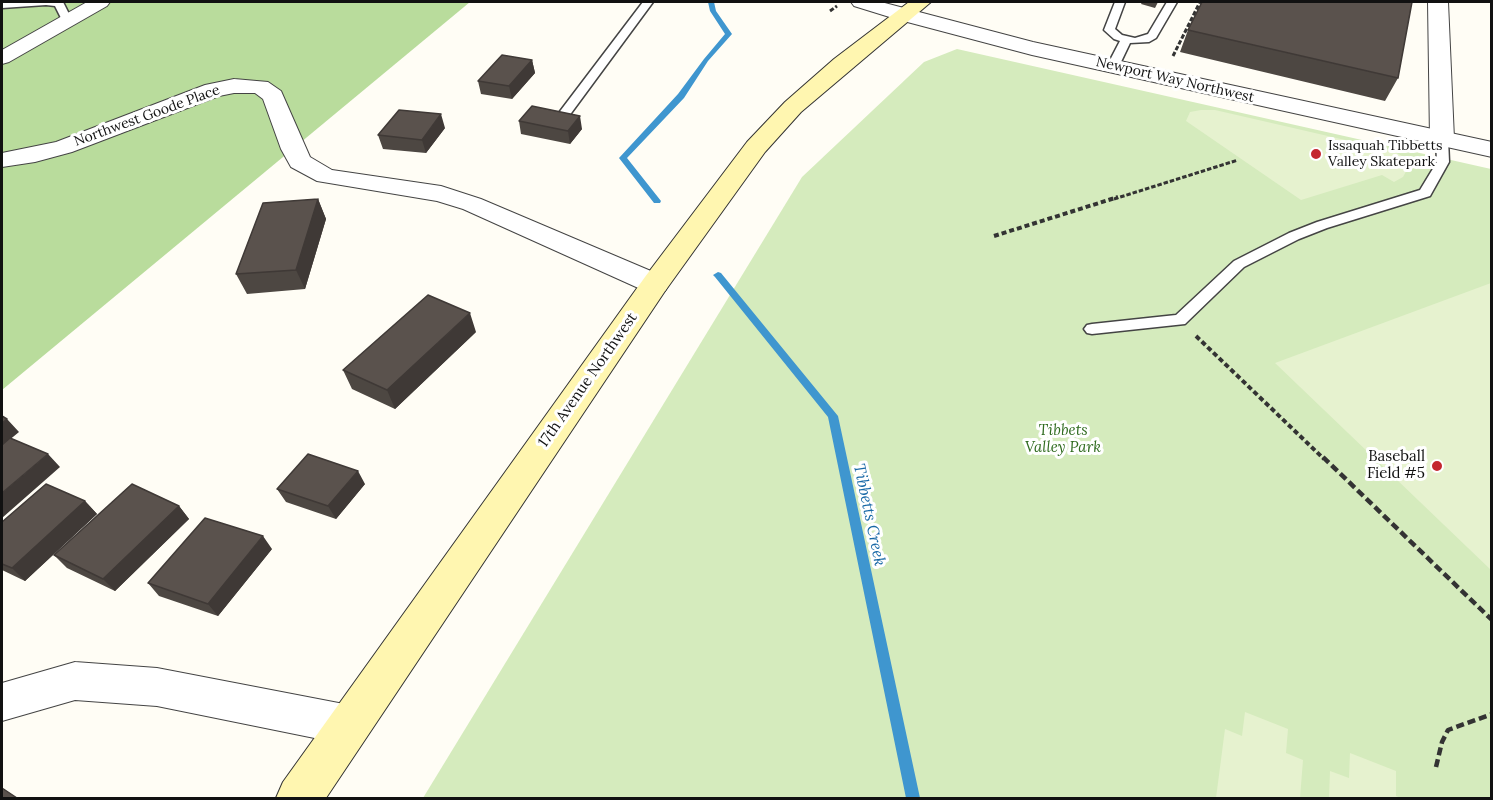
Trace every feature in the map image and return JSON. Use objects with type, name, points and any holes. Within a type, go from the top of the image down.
[{"type":"main road","name":"17th Avenue Northwest","points":[[299,798],[655,284],[756,147],[778,123],[842,64],[921,2]]},
{"type":"street","points":[[2,58],[100,2]]},
{"type":"street","name":"Newport Way Northwest","points":[[861,2],[903,15],[1113,66],[1491,150]]},
{"type":"street","points":[[1438,2],[1442,139]]},
{"type":"street","name":"Northwest Goode Place","points":[[2,160],[35,155],[64,147],[213,90],[234,86],[260,87],[273,96],[293,149],[300,162],[312,170],[326,176],[441,194],[472,204],[655,284]]},
{"type":"street","points":[[2,702],[75,681],[157,687],[349,725]]},
{"type":"lane","points":[[2,4],[46,2],[59,4],[67,20]]},
{"type":"lane","points":[[562,117],[648,2]]},
{"type":"lane","points":[[1119,2],[1109,30],[1126,40],[1149,39],[1172,2]]},
{"type":"lane","points":[[1113,66],[1126,40]]},
{"type":"lane","points":[[1092,329],[1180,321],[1239,264],[1294,236],[1425,193],[1443,162],[1442,139]]},
{"type":"path","points":[[1170,63],[1200,2]]},
{"type":"path","points":[[994,236],[1238,160]]},
{"type":"path","points":[[1180,321],[1491,620]]},
{"type":"path","points":[[1436,767],[1442,742],[1448,730],[1458,724],[1491,714]]},
{"type":"green space","points":[[2,2],[470,2],[2,390]]},
{"type":"green space","name":"Tibbets Valley Park","points":[[957,49],[1491,169],[1491,798],[423,798],[802,177],[924,62]]},
{"type":"green space","name":"Issaquah Tibbetts Valley Skatepark","points":[[1215,110],[1393,151],[1402,156],[1409,166],[1403,177],[1394,182],[1382,175],[1301,200],[1186,121],[1190,112]]},
{"type":"green space","name":"Baseball Field #5","points":[[1492,283],[1491,570],[1275,363]]},
{"type":"green space","points":[[1245,712],[1288,729],[1286,753],[1303,760],[1300,798],[1216,798],[1225,729],[1242,736]]},
{"type":"green space","points":[[1350,753],[1396,771],[1396,796],[1401,798],[1329,798],[1330,771],[1349,778]]},
{"type":"building","points":[[1202,2],[1412,2],[1398,78],[1188,30]]},
{"type":"building","points":[[502,55],[532,60],[509,86],[478,81]]},
{"type":"building","points":[[532,106],[580,116],[568,131],[519,121]]},
{"type":"building","points":[[399,110],[441,114],[422,140],[378,135]]},
{"type":"building","points":[[318,199],[296,270],[236,274],[263,203]]},
{"type":"building","points":[[428,295],[470,313],[387,390],[343,370]]},
{"type":"building","points":[[10,438],[48,454],[2,493],[2,445]]},
{"type":"building","points":[[308,454],[358,471],[328,506],[277,489]]},
{"type":"building","points":[[46,484],[85,501],[12,568],[2,564],[2,522]]},
{"type":"building","points":[[132,484],[179,506],[103,579],[54,555]]},
{"type":"building","points":[[205,518],[263,536],[208,604],[148,583]]},
{"type":"building","points":[[2,788],[17,798],[2,798]]},
{"type":"waterway","name":"Tibbetts Creek","points":[[657,201],[623,158],[681,96],[706,60],[729,34],[713,11],[711,2]]},
{"type":"waterway","name":"Tibbetts Creek","points":[[718,275],[833,416],[913,798]]},
{"type":"place","name":"Issaquah Tibbetts Valley Skatepark","points":[[1316,154]]},
{"type":"place","name":"Baseball Field #5","points":[[1437,466]]}]
